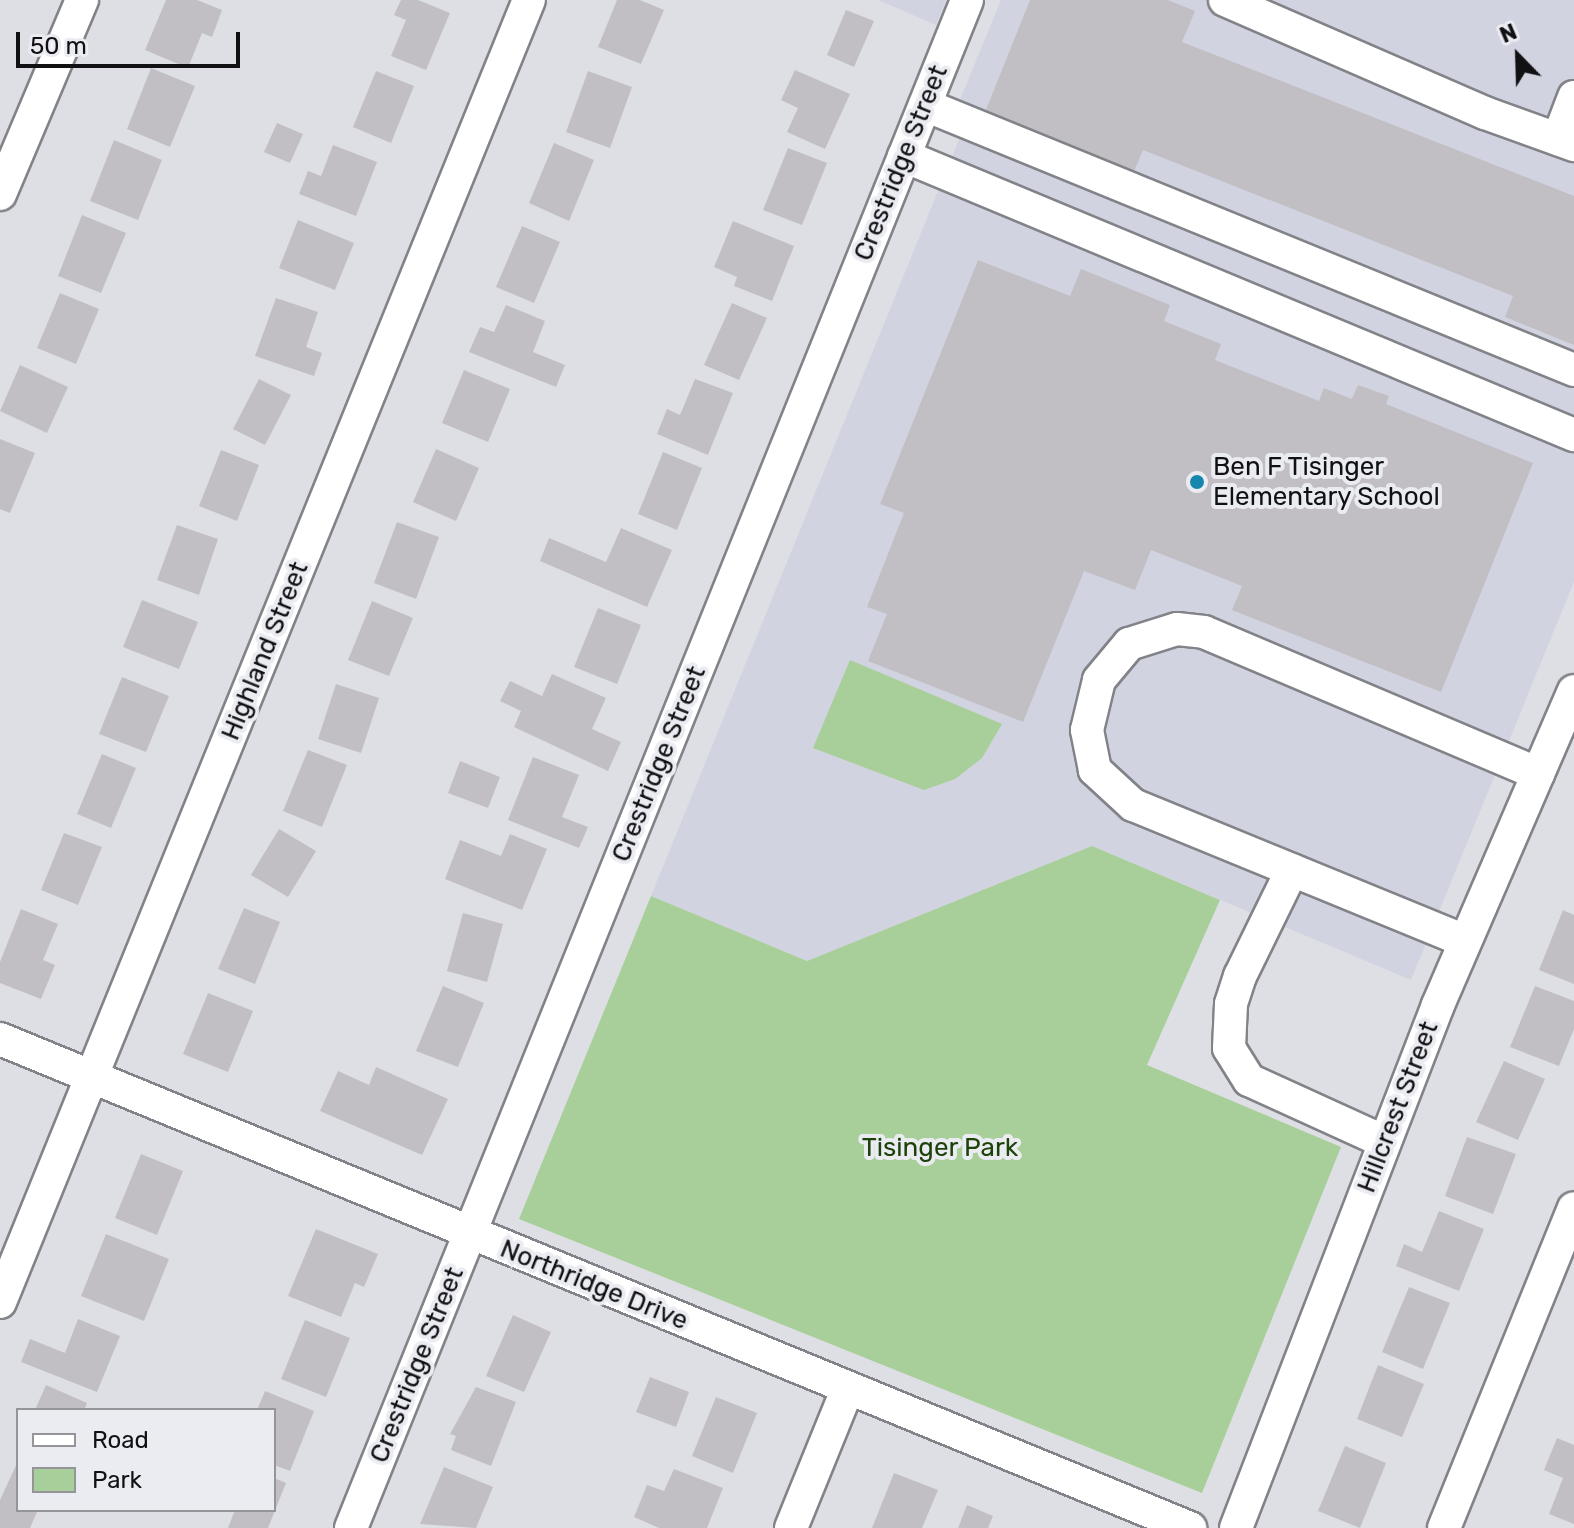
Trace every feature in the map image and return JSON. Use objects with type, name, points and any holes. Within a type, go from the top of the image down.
[{"type":"street","points":[[0,194],[82,0]]},
{"type":"street","name":"Highland Street","points":[[0,1302],[529,0]]},
{"type":"street","name":"Crestridge Street","points":[[351,1528],[967,0]]},
{"type":"street","points":[[1225,0],[1360,61],[1566,142],[1574,97]]},
{"type":"street","points":[[925,105],[1574,370]]},
{"type":"street","points":[[904,156],[1574,435]]},
{"type":"street","points":[[1465,941],[1133,805],[1095,770],[1087,730],[1099,680],[1129,644],[1177,629],[1204,632],[1538,774]]},
{"type":"street","name":"Hillcrest Street","points":[[1236,1528],[1465,941],[1574,691]]},
{"type":"street","points":[[1292,870],[1240,976],[1231,1004],[1229,1048],[1249,1080],[1385,1142]]},
{"type":"street","name":"Northridge Drive","points":[[0,1039],[847,1390],[1190,1528]]},
{"type":"street","points":[[1444,1528],[1574,1208]]},
{"type":"street","points":[[791,1528],[847,1390]]},
{"type":"shaded area","points":[[878,0],[946,0],[936,25]]},
{"type":"shaded area","points":[[1001,0],[1574,0],[1574,360],[957,107]]},
{"type":"shaded area","name":"Ben F Tisinger Elementary School","points":[[960,137],[1574,383],[1574,582],[1411,980],[1092,846],[807,961],[651,896]]},
{"type":"green space","points":[[850,660],[1002,724],[982,758],[955,779],[924,790],[813,748]]},
{"type":"green space","name":"Tisinger Park","points":[[1092,846],[1220,900],[1147,1065],[1341,1147],[1202,1493],[519,1219],[651,896],[807,961]]},
{"type":"building","points":[[166,0],[197,0],[222,10],[212,37],[202,33],[188,68],[145,50]]},
{"type":"building","points":[[401,0],[418,0],[450,13],[426,70],[391,56],[406,20],[394,15]]},
{"type":"building","points":[[617,0],[640,0],[664,10],[641,64],[598,47]]},
{"type":"building","points":[[1030,0],[1168,0],[1195,11],[1182,42],[1574,196],[1574,345],[1505,317],[1513,296],[1143,150],[1132,176],[983,117]]},
{"type":"building","points":[[846,10],[874,21],[854,67],[827,55]]},
{"type":"building","points":[[151,68],[195,86],[170,147],[127,129]]},
{"type":"building","points":[[795,70],[850,94],[825,149],[787,132],[798,108],[781,100]]},
{"type":"building","points":[[376,71],[414,86],[391,143],[353,127]]},
{"type":"building","points":[[588,71],[632,87],[610,148],[566,132]]},
{"type":"building","points":[[277,123],[303,134],[290,163],[264,152]]},
{"type":"building","points":[[114,140],[162,160],[138,220],[90,201]]},
{"type":"building","points":[[554,143],[594,160],[569,221],[529,203]]},
{"type":"building","points":[[333,145],[377,162],[356,216],[299,194],[308,171],[321,176]]},
{"type":"building","points":[[788,148],[827,163],[802,225],[763,210]]},
{"type":"building","points":[[82,215],[126,233],[101,293],[58,276]]},
{"type":"building","points":[[298,220],[354,243],[335,290],[279,268]]},
{"type":"building","points":[[733,221],[794,246],[772,301],[734,286],[737,277],[714,267]]},
{"type":"building","points":[[522,226],[560,242],[534,303],[496,287]]},
{"type":"building","points":[[978,260],[1070,296],[1081,269],[1170,305],[1164,321],[1221,344],[1215,360],[1319,401],[1324,388],[1352,399],[1358,385],[1389,396],[1386,404],[1533,463],[1441,692],[1232,610],[1242,586],[1151,550],[1135,590],[1084,571],[1023,722],[868,661],[887,614],[867,607],[904,513],[880,504]]},
{"type":"building","points":[[60,293],[99,309],[76,364],[37,348]]},
{"type":"building","points":[[276,298],[318,312],[306,347],[322,353],[314,376],[255,356]]},
{"type":"building","points":[[732,303],[767,318],[739,380],[704,365]]},
{"type":"building","points":[[506,305],[545,321],[533,352],[565,365],[556,387],[469,352],[480,327],[494,332]]},
{"type":"building","points":[[20,365],[68,387],[47,433],[0,411]]},
{"type":"building","points":[[464,370],[510,389],[488,442],[442,423]]},
{"type":"building","points":[[259,379],[291,395],[265,445],[233,429]]},
{"type":"building","points":[[695,379],[733,393],[708,455],[657,434],[667,409],[680,415]]},
{"type":"building","points":[[0,439],[35,453],[10,513],[0,509]]},
{"type":"building","points":[[436,449],[479,468],[456,521],[413,502]]},
{"type":"building","points":[[221,450],[259,465],[237,521],[199,506]]},
{"type":"building","points":[[663,452],[702,468],[677,530],[638,514]]},
{"type":"building","points":[[397,522],[439,537],[416,599],[374,583]]},
{"type":"building","points":[[177,525],[218,539],[199,595],[157,580]]},
{"type":"building","points":[[621,528],[672,550],[647,607],[540,561],[549,538],[606,562]]},
{"type":"building","points":[[142,600],[198,622],[179,669],[123,647]]},
{"type":"building","points":[[372,601],[413,618],[389,676],[348,660]]},
{"type":"building","points":[[598,608],[641,625],[617,684],[574,667]]},
{"type":"building","points":[[552,674],[606,698],[592,729],[621,742],[608,771],[514,727],[521,711],[500,701],[510,681],[542,696]]},
{"type":"building","points":[[122,677],[169,696],[146,752],[99,734]]},
{"type":"building","points":[[336,684],[379,698],[361,753],[318,739]]},
{"type":"building","points":[[308,750],[347,765],[322,827],[283,811]]},
{"type":"building","points":[[102,754],[136,768],[111,828],[77,814]]},
{"type":"building","points":[[533,757],[579,775],[562,817],[588,827],[579,848],[508,820]]},
{"type":"building","points":[[460,761],[500,777],[488,808],[448,793]]},
{"type":"building","points":[[279,829],[316,851],[288,897],[251,875]]},
{"type":"building","points":[[64,833],[102,847],[78,905],[41,890]]},
{"type":"building","points":[[510,834],[547,849],[522,910],[445,879],[460,840],[501,856]]},
{"type":"building","points":[[244,908],[280,922],[255,984],[218,969]]},
{"type":"building","points":[[21,909],[58,924],[43,960],[55,965],[41,999],[0,983],[0,962]]},
{"type":"building","points":[[1563,910],[1574,915],[1574,984],[1539,970]]},
{"type":"building","points":[[463,913],[503,924],[487,982],[447,971]]},
{"type":"building","points":[[443,986],[484,1003],[458,1067],[416,1051]]},
{"type":"building","points":[[1535,986],[1574,1001],[1574,1029],[1559,1066],[1510,1047]]},
{"type":"building","points":[[208,993],[253,1011],[228,1072],[183,1054]]},
{"type":"building","points":[[1504,1061],[1545,1079],[1518,1140],[1476,1122]]},
{"type":"building","points":[[376,1067],[448,1099],[422,1155],[320,1111],[338,1071],[369,1085]]},
{"type":"building","points":[[1467,1137],[1516,1154],[1493,1214],[1445,1196]]},
{"type":"building","points":[[141,1154],[183,1171],[157,1235],[115,1218]]},
{"type":"building","points":[[1439,1211],[1484,1229],[1459,1291],[1396,1266],[1404,1244],[1422,1252]]},
{"type":"building","points":[[316,1229],[378,1254],[364,1287],[355,1283],[341,1317],[288,1296]]},
{"type":"building","points":[[106,1234],[169,1259],[144,1321],[81,1296]]},
{"type":"building","points":[[1409,1287],[1450,1303],[1423,1369],[1382,1352]]},
{"type":"building","points":[[513,1315],[551,1332],[524,1392],[486,1376]]},
{"type":"building","points":[[78,1319],[120,1336],[97,1392],[21,1362],[30,1339],[65,1353]]},
{"type":"building","points":[[305,1320],[350,1338],[326,1397],[281,1379]]},
{"type":"building","points":[[1378,1365],[1424,1384],[1402,1437],[1357,1419]]},
{"type":"building","points":[[650,1377],[689,1392],[676,1427],[636,1412]]},
{"type":"building","points":[[46,1385],[87,1403],[85,1408],[36,1408]]},
{"type":"building","points":[[476,1387],[516,1402],[491,1466],[451,1450],[456,1436],[450,1434]]},
{"type":"building","points":[[265,1391],[314,1411],[290,1471],[276,1466],[276,1408],[258,1408]]},
{"type":"building","points":[[716,1397],[757,1413],[733,1473],[692,1456]]},
{"type":"building","points":[[1557,1438],[1574,1445],[1574,1524],[1549,1514],[1563,1478],[1544,1470]]},
{"type":"building","points":[[1345,1446],[1386,1463],[1360,1528],[1318,1511]]},
{"type":"building","points":[[16,1465],[16,1512],[37,1512],[30,1528],[0,1528],[0,1500]]},
{"type":"building","points":[[444,1467],[493,1487],[476,1528],[420,1524]]},
{"type":"building","points":[[674,1469],[723,1488],[707,1528],[659,1528],[634,1517],[647,1485],[664,1491]]},
{"type":"building","points":[[894,1473],[938,1490],[922,1528],[872,1528]]},
{"type":"building","points":[[276,1479],[286,1483],[276,1508]]},
{"type":"building","points":[[967,1505],[993,1516],[988,1528],[958,1528]]},
{"type":"building","points":[[234,1512],[274,1512],[268,1528],[228,1528]]},
{"type":"place","name":"Ben F Tisinger Elementary School","points":[[1197,482]]}]
